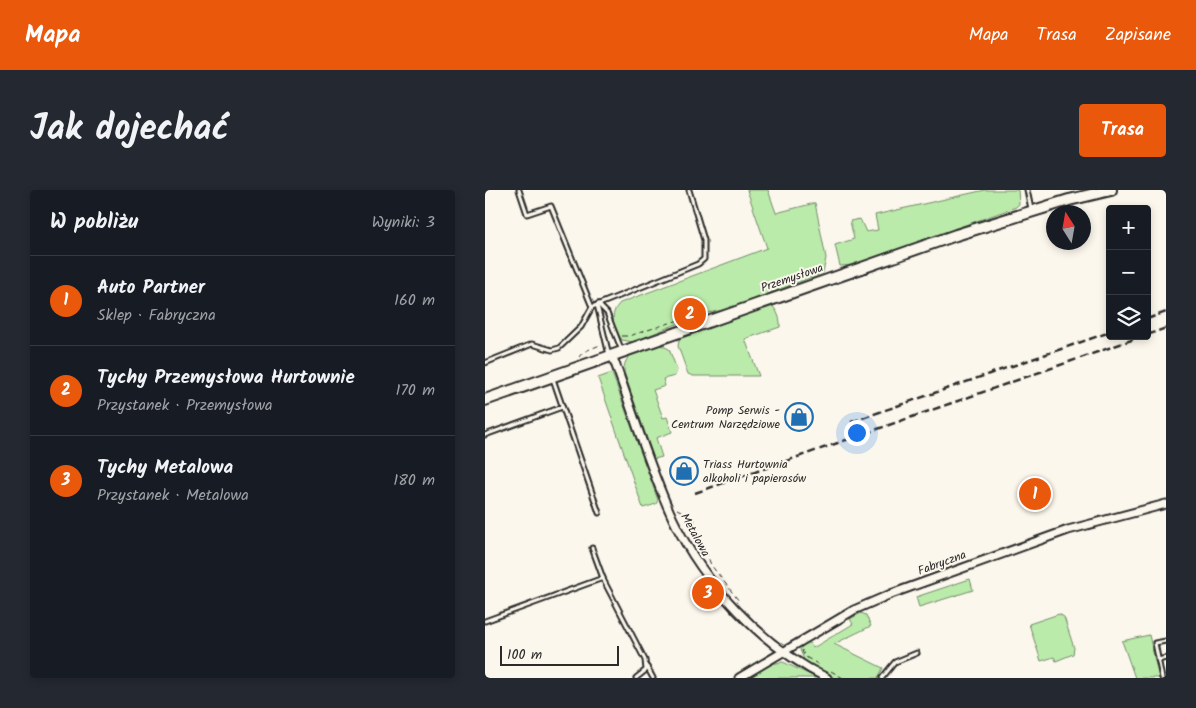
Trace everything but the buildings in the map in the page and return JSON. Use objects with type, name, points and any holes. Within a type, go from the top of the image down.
[{"type":"street","name":"Przemysłowa","points":[[485,400],[835,277],[1032,212],[1111,190]]},
{"type":"street","name":"Metalowa","points":[[611,356],[673,519],[703,570],[733,606],[783,653],[828,674]]},
{"type":"street","name":"Fabryczna","points":[[739,678],[854,610],[891,594],[1068,530],[1166,504]]},
{"type":"lane","points":[[519,190],[527,214],[551,206],[592,307]]},
{"type":"lane","points":[[485,363],[531,344],[552,350],[559,348],[581,327],[592,307],[698,264],[704,258],[704,240],[689,190]]},
{"type":"lane","points":[[1027,190],[1032,212]]},
{"type":"lane","points":[[597,305],[607,313],[617,343],[623,351]]},
{"type":"lane","points":[[597,305],[611,356]]},
{"type":"lane","points":[[552,376],[599,513]]},
{"type":"lane","points":[[485,435],[562,407]]},
{"type":"lane","points":[[592,548],[603,578],[653,678]]},
{"type":"lane","points":[[485,621],[603,578]]},
{"type":"lane","points":[[1162,678],[1155,643],[1166,641]]},
{"type":"lane","points":[[882,678],[895,662],[917,654]]},
{"type":"lane","points":[[1158,660],[1166,658]]},
{"type":"lane","points":[[636,678],[644,674],[646,665]]},
{"type":"path","points":[[622,336],[629,336],[679,320]]},
{"type":"path","points":[[579,357],[583,352],[597,348],[603,342]]},
{"type":"path","points":[[676,509],[693,518],[711,564],[740,599],[733,606]]},
{"type":"path","points":[[804,640],[807,644],[803,646],[802,654],[821,666]]},
{"type":"path","points":[[828,674],[843,678]]},
{"type":"green space","points":[[747,190],[768,190],[776,213],[815,203],[826,258],[823,273],[728,309],[703,314],[633,342],[622,340],[613,322],[614,312],[620,303],[767,248]]},
{"type":"green space","points":[[985,190],[1018,190],[1019,204],[1016,207],[853,265],[840,266],[835,245],[854,239],[850,221],[860,219],[866,232],[878,230],[875,215]]},
{"type":"green space","points":[[771,305],[778,315],[780,327],[745,339],[759,376],[693,376],[688,374],[678,346],[680,336]]},
{"type":"green space","points":[[659,344],[669,349],[677,370],[675,376],[663,379],[665,386],[653,390],[663,418],[667,417],[672,432],[656,438],[662,457],[654,459],[624,372],[630,355]]},
{"type":"green space","points":[[612,373],[658,500],[656,504],[643,508],[598,378]]},
{"type":"green space","points":[[970,579],[973,590],[919,607],[916,597]]},
{"type":"green space","points":[[861,613],[866,615],[871,626],[834,644],[883,668],[878,678],[835,678],[805,662],[800,650],[803,645],[808,641],[813,648],[853,624],[850,619]]},
{"type":"green space","points":[[1059,614],[1064,617],[1074,648],[1073,654],[1056,661],[1054,657],[1041,661],[1029,624]]},
{"type":"green space","points":[[1149,635],[1159,678],[1135,678],[1122,641]]},
{"type":"green space","points":[[783,662],[817,678],[748,678],[770,664]]},
{"type":"railway","points":[[1151,318],[1166,312]]},
{"type":"railway","points":[[1151,334],[1166,328]]},
{"type":"railway","points":[[851,422],[1106,333]]},
{"type":"railway","points":[[695,493],[1132,340]]},
{"type":"place","name":"Tychy Przemysłowa Hurtownie","points":[[690,314]]},
{"type":"place","name":"Pomp Serwis - Centrum Narzędziowe","points":[[799,417]]},
{"type":"place","name":"Triass Hurtownia alkoholi i papierosów","points":[[684,471]]},
{"type":"place","name":"Auto Partner","points":[[1035,494]]},
{"type":"place","name":"Tychy Metalowa","points":[[708,593]]}]
